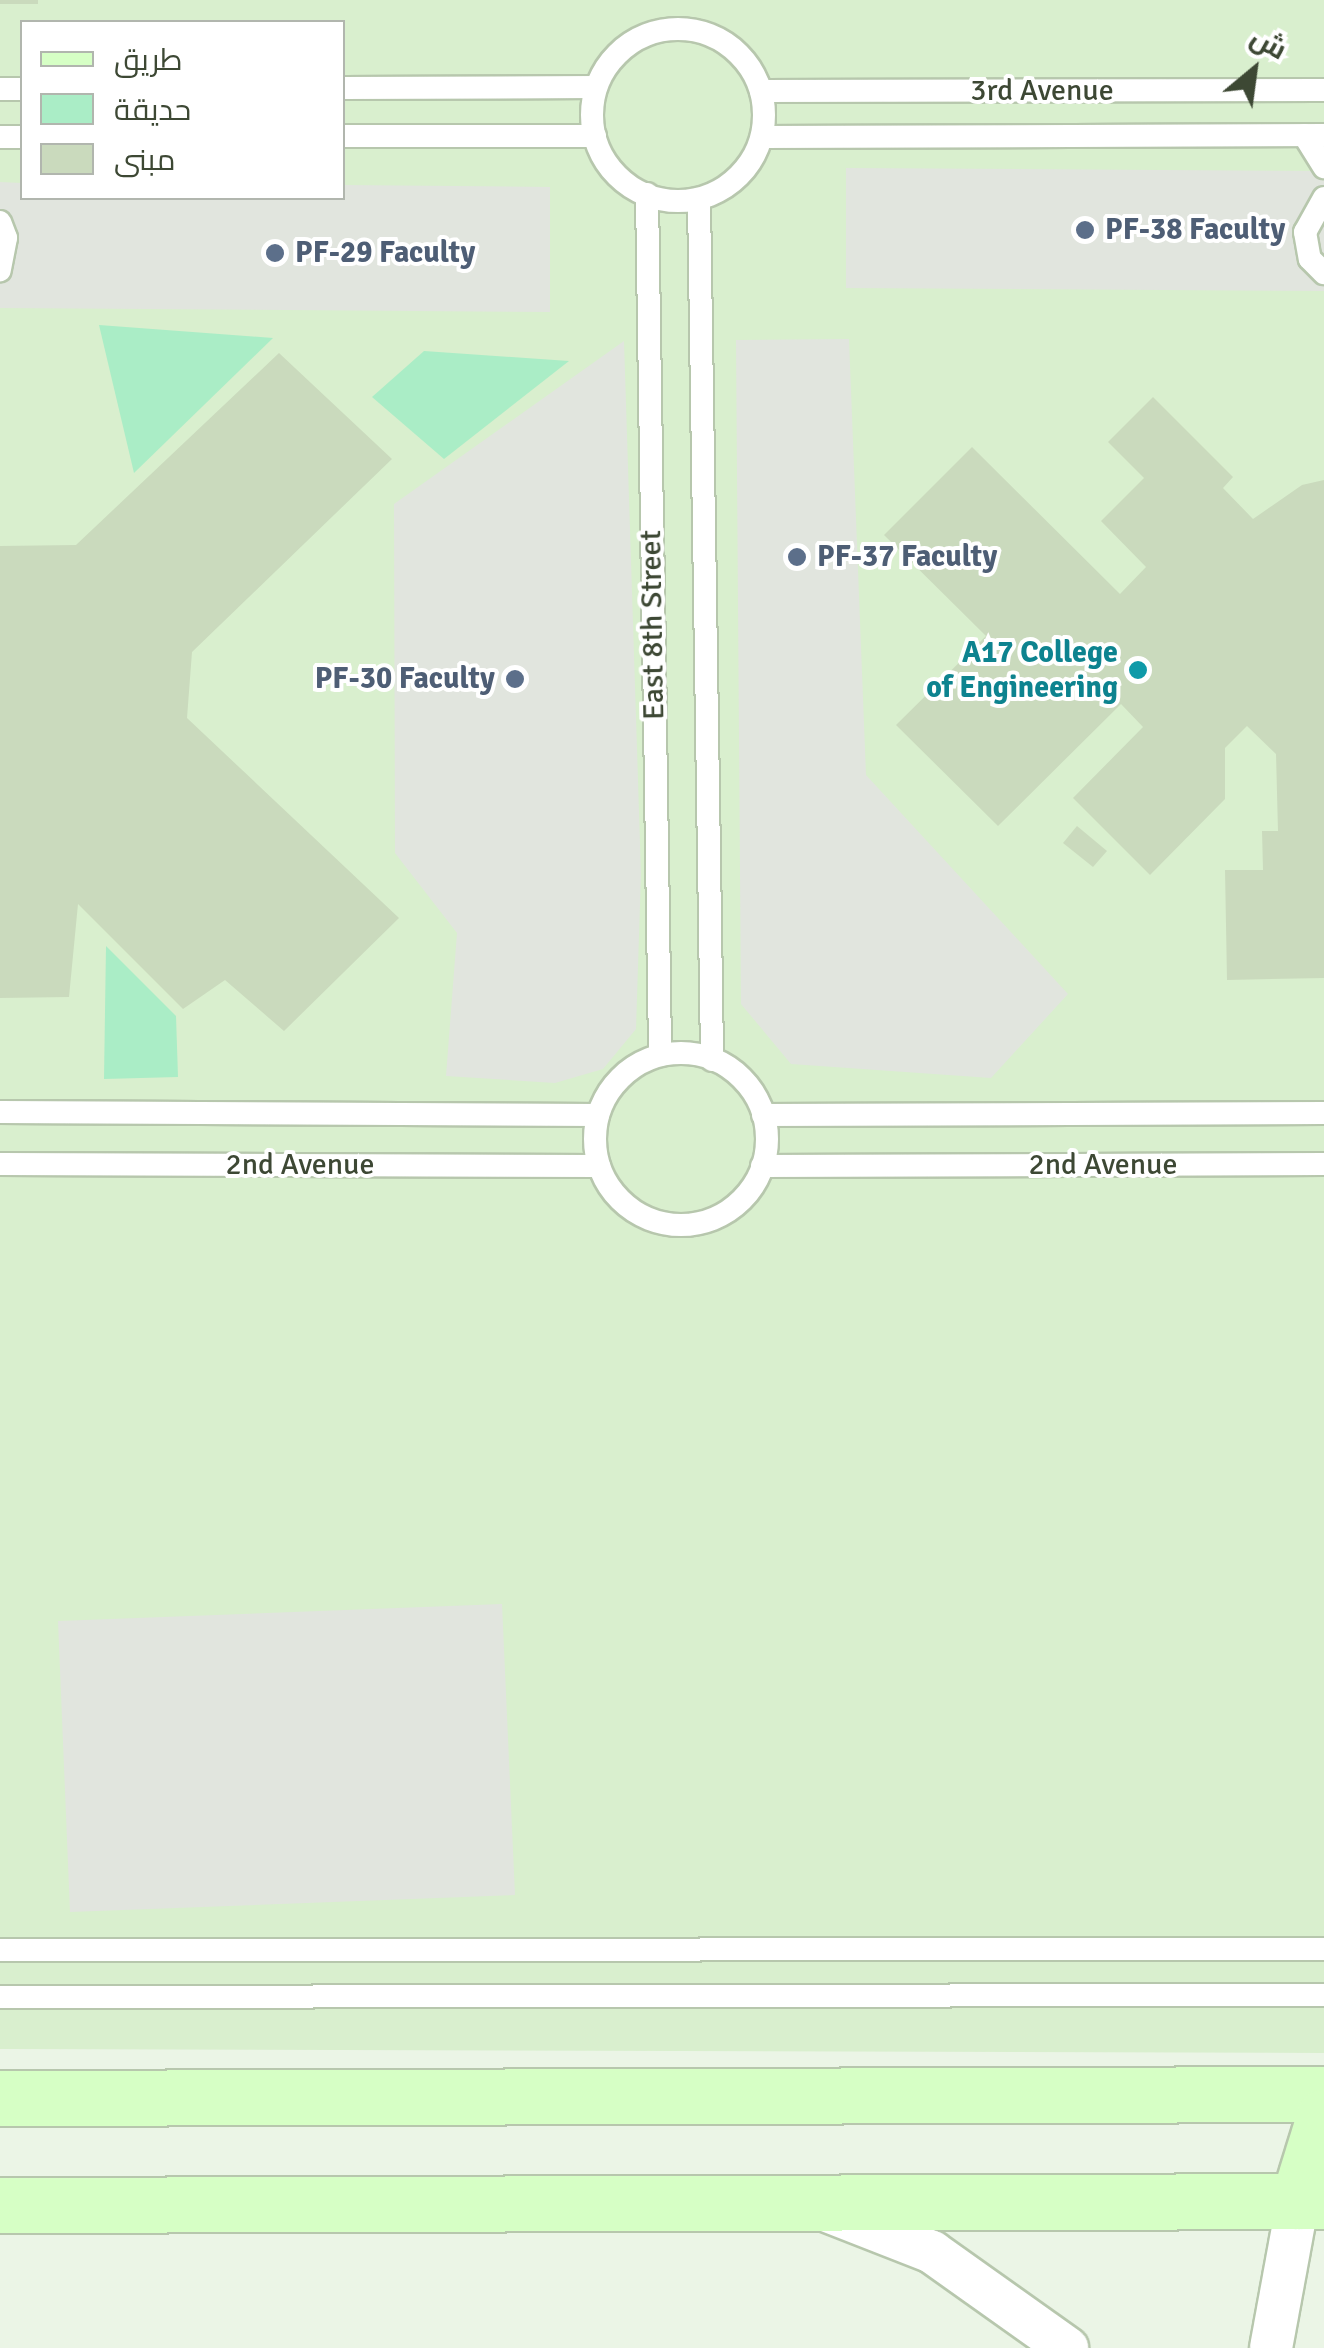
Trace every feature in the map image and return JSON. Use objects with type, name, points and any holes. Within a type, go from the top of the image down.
[{"type":"main road","points":[[0,2098],[1324,2094]]},
{"type":"main road","points":[[0,2205],[1311,2201],[1324,2118]]},
{"type":"street","points":[[1271,2348],[1311,2201]]},
{"type":"street","points":[[806,2202],[932,2252],[1067,2348]]},
{"type":"lane","points":[[680,28],[723,41],[741,56],[761,91],[762,137],[738,177],[699,198],[647,194],[616,174],[594,136],[596,87],[618,53],[637,39],[680,28]]},
{"type":"lane","points":[[345,88],[596,87]]},
{"type":"lane","name":"3rd Avenue","points":[[761,91],[1324,90]]},
{"type":"lane","points":[[1314,135],[1324,167]]},
{"type":"lane","name":"3rd Avenue","points":[[762,137],[1314,135]]},
{"type":"lane","points":[[345,136],[594,136]]},
{"type":"lane","name":"East 8th Street","points":[[647,194],[660,1055]]},
{"type":"lane","name":"East 8th Street","points":[[699,198],[712,1060]]},
{"type":"lane","points":[[1324,198],[1304,232],[1310,258],[1324,273]]},
{"type":"lane","points":[[0,222],[6,238],[0,270]]},
{"type":"lane","points":[[660,1055],[712,1060],[743,1080],[764,1115],[762,1166],[741,1202],[722,1215],[679,1224],[636,1212],[600,1166],[598,1115],[621,1076],[660,1055]]},
{"type":"lane","name":"2nd Avenue","points":[[0,1112],[598,1115]]},
{"type":"lane","name":"2nd Avenue","points":[[764,1115],[1324,1113]]},
{"type":"lane","name":"2nd Avenue","points":[[0,1164],[600,1166]]},
{"type":"lane","name":"2nd Avenue","points":[[762,1166],[1324,1164]]},
{"type":"lane","points":[[0,1950],[1324,1949]]},
{"type":"lane","points":[[0,1997],[1324,1995]]},
{"type":"shaded area","points":[[0,0],[1324,0],[1324,2053],[0,2049]]},
{"type":"shaded area","name":"PF-38 Faculty","points":[[846,168],[1324,171],[1324,291],[846,288]]},
{"type":"shaded area","name":"PF-29 Faculty","points":[[0,182],[20,183],[20,200],[345,200],[345,185],[550,187],[550,312],[0,308]]},
{"type":"shaded area","name":"PF-37 Faculty","points":[[849,339],[866,775],[1068,994],[991,1078],[791,1064],[741,1004],[736,340]]},
{"type":"shaded area","name":"PF-30 Faculty","points":[[624,341],[641,874],[636,1029],[603,1069],[555,1083],[446,1076],[457,933],[395,853],[394,504]]},
{"type":"shaded area","points":[[502,1604],[515,1895],[70,1912],[58,1621]]},
{"type":"green space","points":[[99,325],[273,338],[134,473]]},
{"type":"green space","points":[[424,351],[569,361],[444,459],[372,397]]},
{"type":"green space","points":[[106,946],[176,1016],[178,1077],[104,1079]]},
{"type":"building","points":[[0,0],[38,0],[38,4],[0,4]]},
{"type":"building","points":[[279,353],[392,459],[192,652],[187,718],[399,918],[284,1031],[225,980],[183,1009],[78,904],[69,997],[0,998],[0,546],[76,545]]},
{"type":"building","name":"A17 College of Engineering","points":[[1153,397],[1233,477],[1223,488],[1253,519],[1302,485],[1324,480],[1324,978],[1227,980],[1225,870],[1263,870],[1262,831],[1278,831],[1276,754],[1247,726],[1225,748],[1225,799],[1150,875],[1073,798],[1143,727],[1121,704],[998,826],[896,725],[986,636],[884,535],[972,447],[1120,594],[1146,567],[1101,521],[1144,478],[1108,442]]},
{"type":"building","points":[[1077,826],[1107,851],[1093,867],[1063,843]]},
{"type":"place","name":"PF-38 Faculty","points":[[1085,230]]},
{"type":"place","name":"PF-29 Faculty","points":[[275,253]]},
{"type":"place","name":"PF-37 Faculty","points":[[797,557]]},
{"type":"place","name":"A17 College of Engineering","points":[[1138,670]]},
{"type":"place","name":"PF-30 Faculty","points":[[515,679]]}]
